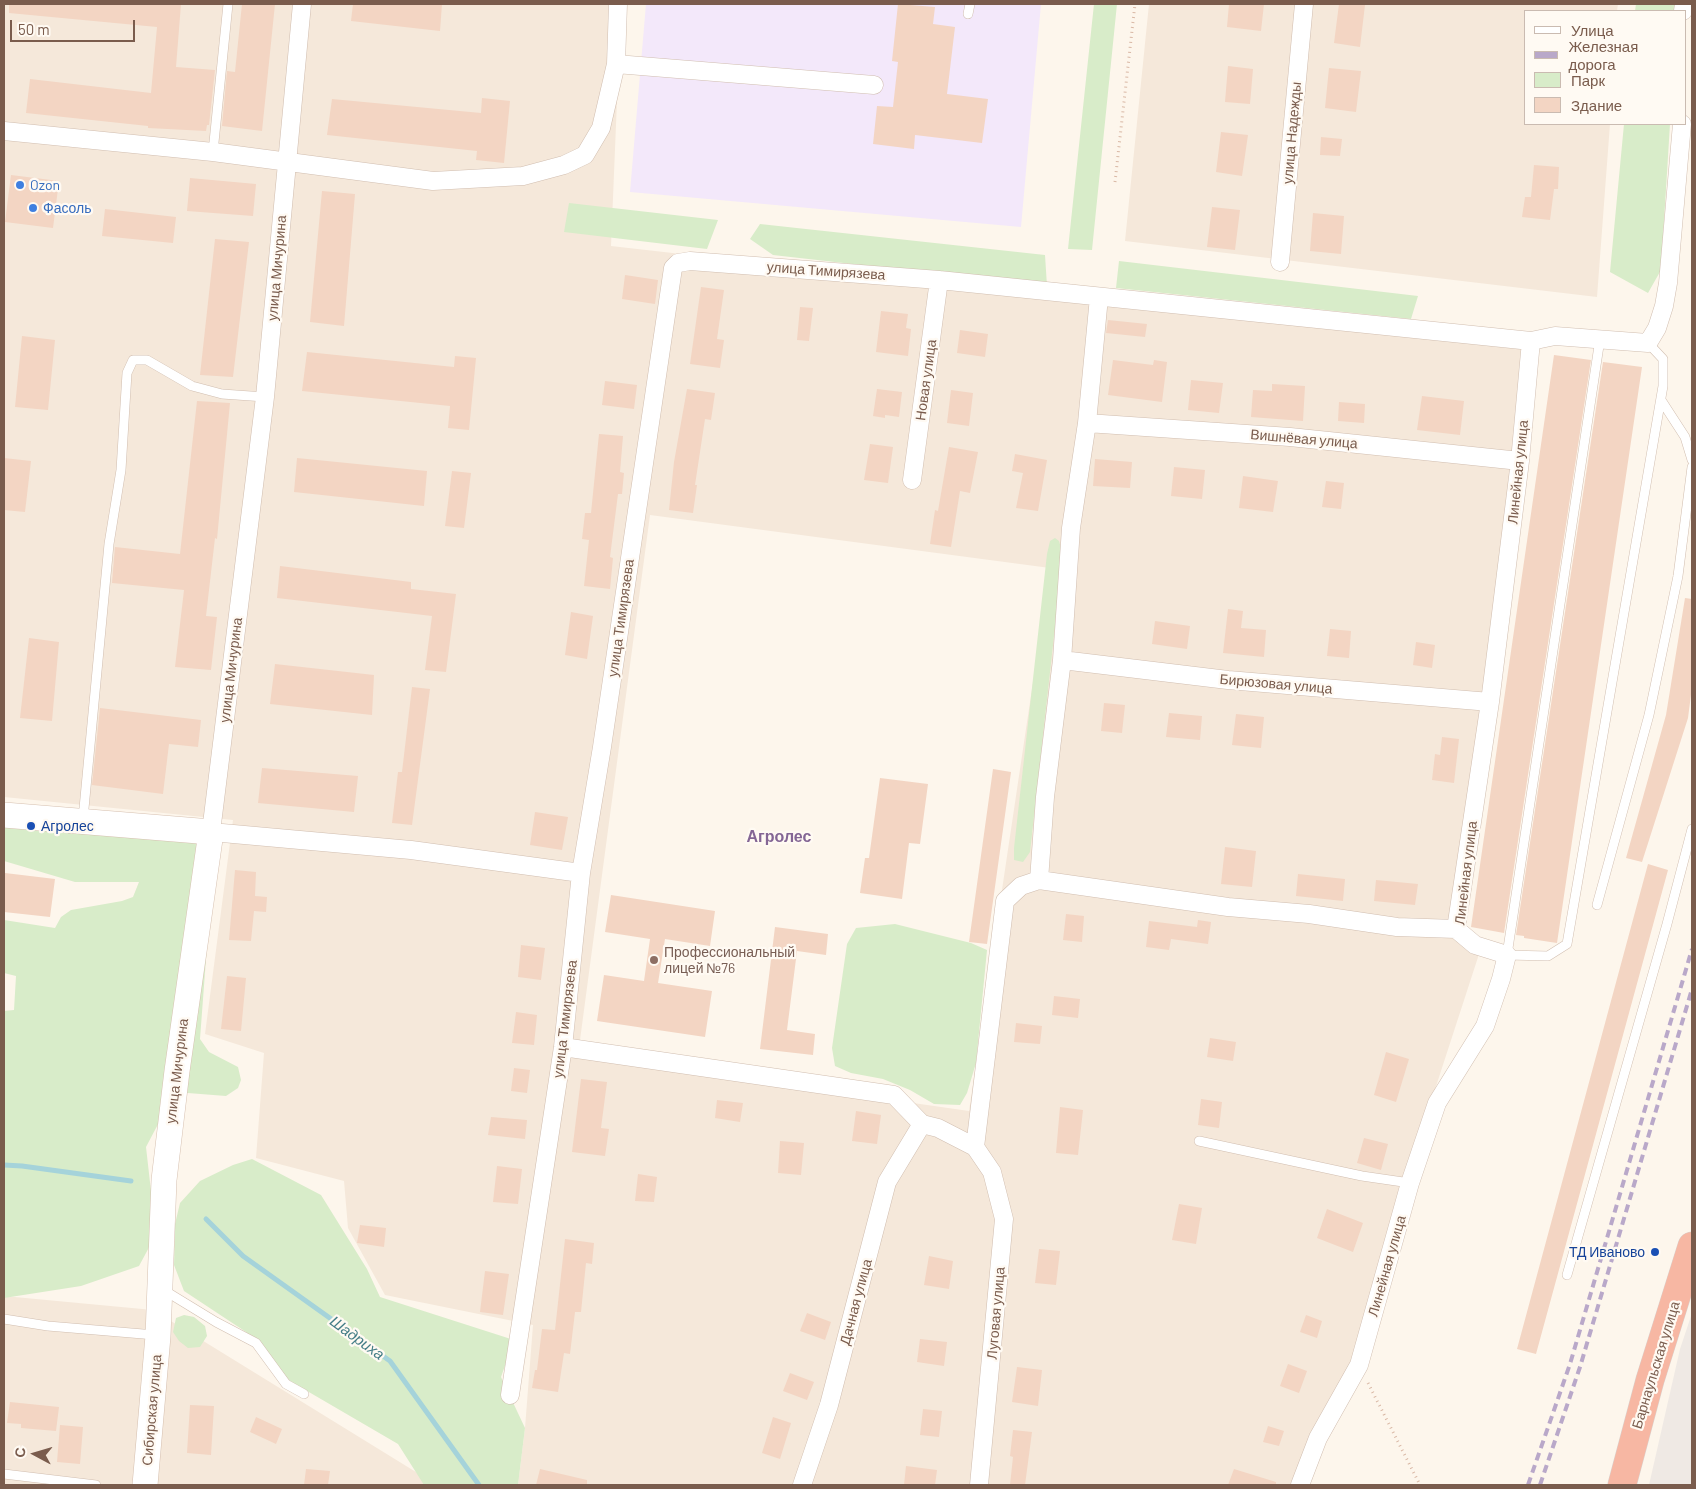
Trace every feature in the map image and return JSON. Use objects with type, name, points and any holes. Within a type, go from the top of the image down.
[{"type":"highway","name":"Барнаульская улица","points":[[1622,1485],[1650,1380],[1692,1246]]},
{"type":"street","name":"улица Мичурина","points":[[158,1336],[165,1171],[177,1070],[211,832],[265,397],[302,4]]},
{"type":"street","points":[[4,131],[213,152],[433,181],[523,176],[564,165],[585,154],[601,128],[616,64],[618,4]]},
{"type":"street","name":"улица Надежды","points":[[1280,262],[1304,4]]},
{"type":"street","points":[[616,64],[874,85]]},
{"type":"street","points":[[1648,343],[1657,328],[1664,306],[1668,283],[1682,125]]},
{"type":"street","name":"улица Тимирязева","points":[[510,1395],[563,1046],[581,873],[673,268],[678,263],[690,261],[939,280],[1531,341],[1555,336],[1648,343]]},
{"type":"street","name":"Новая улица","points":[[912,480],[939,280]]},
{"type":"street","points":[[1039,880],[1045,797],[1062,660],[1071,528],[1087,423],[1099,297]]},
{"type":"street","name":"Линейная улица","points":[[1300,1485],[1318,1438],[1359,1364],[1410,1183],[1438,1103],[1485,1026],[1507,955],[1475,945],[1456,928],[1490,702],[1520,461],[1531,341]]},
{"type":"street","name":"Вишнёвая улица","points":[[1087,423],[1290,437],[1520,461]]},
{"type":"street","name":"Бирюзовая улица","points":[[1062,660],[1228,680],[1490,702]]},
{"type":"street","points":[[4,815],[411,850],[581,873]]},
{"type":"street","points":[[563,1046],[894,1095],[922,1124],[938,1128],[975,1147],[1006,901],[1021,886],[1039,880],[1228,907],[1308,914],[1397,927],[1456,928]]},
{"type":"street","name":"Дачная улица","points":[[802,1485],[829,1405],[887,1182],[922,1124]]},
{"type":"street","name":"Луговая улица","points":[[975,1147],[992,1172],[1004,1219],[979,1485]]},
{"type":"street","name":"Сибирская улица","points":[[145,1485],[158,1336]]},
{"type":"lane","points":[[213,152],[228,4]]},
{"type":"lane","points":[[968,14],[970,4]]},
{"type":"lane","points":[[1600,339],[1507,955],[1548,956],[1567,944],[1663,386],[1663,359],[1648,343]]},
{"type":"lane","points":[[83,822],[109,544],[121,470],[127,373],[133,360],[147,360],[192,386],[222,394],[265,397]]},
{"type":"lane","points":[[1661,400],[1685,437],[1692,460]]},
{"type":"lane","points":[[1597,905],[1649,715],[1678,576],[1692,467]]},
{"type":"lane","points":[[1567,1275],[1668,924],[1692,829]]},
{"type":"lane","points":[[1199,1141],[1362,1176],[1410,1183]]},
{"type":"lane","points":[[160,1287],[216,1322],[256,1343],[286,1384],[304,1394]]},
{"type":"lane","points":[[4,1319],[48,1326],[158,1336]]},
{"type":"lane","points":[[4,1474],[96,1485]]},
{"type":"path","points":[[1115,182],[1135,4]]},
{"type":"path","points":[[1359,1364],[1420,1485]]},
{"type":"shaded area","points":[[4,4],[621,4],[611,246],[1526,350],[1458,925],[1481,948],[1413,1157],[1352,1364],[1296,1485],[518,1485],[525,1428],[533,1325],[385,1295],[348,1228],[344,1181],[256,1158],[264,1053],[205,1034],[233,820],[4,797]],"holes":[[[650,515],[1050,568],[969,1111],[578,1055]]]},
{"type":"shaded area","points":[[646,4],[1041,4],[1021,227],[630,192]]},
{"type":"shaded area","points":[[1149,4],[1618,4],[1617,10],[1524,10],[1524,125],[1610,125],[1597,297],[1125,241]]},
{"type":"shaded area","points":[[4,1296],[153,1310],[437,1485],[4,1485]]},
{"type":"shaded area","points":[[1692,1313],[1692,1485],[1649,1485],[1680,1349]]},
{"type":"green space","points":[[1094,4],[1117,4],[1092,250],[1068,249]]},
{"type":"green space","points":[[1636,4],[1678,4],[1677,10],[1635,10]]},
{"type":"green space","points":[[1624,125],[1670,125],[1661,270],[1648,293],[1610,272]]},
{"type":"green space","points":[[569,203],[718,220],[707,249],[564,232]]},
{"type":"green space","points":[[760,224],[1045,255],[1047,286],[773,255],[750,239]]},
{"type":"green space","points":[[1119,261],[1418,296],[1411,319],[1116,288]]},
{"type":"green space","points":[[1055,538],[1059,541],[1061,548],[1055,627],[1030,852],[1023,862],[1014,860],[1014,848],[1047,554],[1050,541]]},
{"type":"green space","points":[[4,826],[215,839],[200,1039],[209,1052],[238,1067],[241,1080],[238,1088],[226,1096],[175,1092],[146,1147],[152,1200],[153,1240],[139,1266],[81,1286],[4,1298],[4,1011],[14,1010],[16,976],[4,973],[4,920],[55,928],[61,917],[71,910],[122,901],[133,897],[139,882],[75,882],[4,861]]},
{"type":"green space","points":[[895,924],[971,943],[987,950],[976,1063],[967,1093],[960,1105],[934,1104],[910,1090],[883,1079],[851,1073],[835,1066],[832,1048],[847,944],[856,928]]},
{"type":"green space","points":[[252,1159],[321,1195],[367,1269],[380,1297],[514,1340],[501,1377],[525,1428],[518,1485],[424,1485],[398,1444],[290,1381],[246,1332],[184,1291],[174,1265],[175,1224],[180,1203],[200,1181],[233,1165]]},
{"type":"green space","points":[[184,1315],[194,1317],[205,1326],[207,1336],[200,1347],[188,1348],[179,1341],[173,1332],[176,1318]]},
{"type":"building","points":[[9,4],[181,4],[176,67],[215,70],[209,125],[207,125],[206,131],[148,128],[148,126],[26,113],[30,79],[151,93],[157,27],[9,13]]},
{"type":"building","points":[[242,4],[275,4],[262,131],[222,126],[227,71],[235,72]]},
{"type":"building","points":[[353,4],[442,4],[440,31],[351,21]]},
{"type":"building","points":[[898,4],[935,7],[933,24],[955,27],[947,94],[988,99],[982,143],[915,135],[914,149],[873,144],[877,106],[893,107],[898,62],[892,61]]},
{"type":"building","points":[[1229,4],[1264,4],[1261,31],[1227,27]]},
{"type":"building","points":[[1339,4],[1365,5],[1360,47],[1334,43]]},
{"type":"building","points":[[1228,66],[1253,69],[1250,104],[1225,102]]},
{"type":"building","points":[[1329,68],[1361,71],[1356,112],[1325,108]]},
{"type":"building","points":[[482,98],[510,101],[504,163],[476,160],[477,151],[327,135],[332,99],[481,113]]},
{"type":"building","points":[[1221,132],[1248,135],[1242,176],[1216,172]]},
{"type":"building","points":[[1321,137],[1342,139],[1340,156],[1320,155]]},
{"type":"building","points":[[1534,165],[1559,167],[1558,189],[1554,189],[1550,220],[1522,217],[1525,197],[1531,197]]},
{"type":"building","points":[[11,175],[59,181],[53,228],[5,222]]},
{"type":"building","points":[[190,178],[256,184],[253,216],[187,211]]},
{"type":"building","points":[[322,191],[355,194],[344,326],[310,322]]},
{"type":"building","points":[[1212,207],[1240,210],[1235,250],[1207,247]]},
{"type":"building","points":[[105,209],[176,217],[173,243],[102,236]]},
{"type":"building","points":[[1313,213],[1344,216],[1341,254],[1310,251]]},
{"type":"building","points":[[215,239],[249,242],[233,377],[200,375]]},
{"type":"building","points":[[625,275],[658,280],[655,304],[622,299]]},
{"type":"building","points":[[701,287],[724,290],[717,339],[724,340],[720,368],[690,364]]},
{"type":"building","points":[[800,307],[813,308],[809,341],[797,340]]},
{"type":"building","points":[[881,311],[908,314],[906,328],[911,329],[908,356],[876,352]]},
{"type":"building","points":[[1108,320],[1147,324],[1145,337],[1106,333]]},
{"type":"building","points":[[960,330],[988,334],[985,357],[957,353]]},
{"type":"building","points":[[22,336],[55,340],[48,410],[15,407]]},
{"type":"building","points":[[307,352],[454,367],[455,356],[476,358],[469,430],[448,428],[450,406],[302,391]]},
{"type":"building","points":[[1554,355],[1591,360],[1504,933],[1471,927]]},
{"type":"building","points":[[1113,360],[1153,365],[1154,360],[1167,362],[1162,402],[1108,395]]},
{"type":"building","points":[[1603,362],[1642,367],[1557,943],[1516,935]]},
{"type":"building","points":[[1191,380],[1223,383],[1219,413],[1188,410]]},
{"type":"building","points":[[605,381],[637,385],[634,409],[602,405]]},
{"type":"building","points":[[1272,384],[1305,386],[1303,421],[1251,417],[1253,390],[1272,391]]},
{"type":"building","points":[[687,389],[715,393],[711,420],[705,419],[695,485],[697,485],[693,513],[669,510],[674,462]]},
{"type":"building","points":[[877,389],[902,392],[899,417],[885,415],[885,418],[873,416]]},
{"type":"building","points":[[951,390],[973,393],[969,426],[947,423]]},
{"type":"building","points":[[1422,396],[1464,401],[1460,435],[1417,430]]},
{"type":"building","points":[[197,401],[230,403],[217,539],[215,538],[206,616],[217,617],[211,670],[175,667],[184,590],[112,583],[115,547],[180,554]]},
{"type":"building","points":[[1339,402],[1365,404],[1364,423],[1338,421]]},
{"type":"building","points":[[599,434],[623,436],[620,472],[624,473],[622,494],[618,494],[610,557],[613,558],[610,589],[584,586],[589,540],[582,539],[585,513],[591,513]]},
{"type":"building","points":[[870,444],[893,447],[888,483],[864,480]]},
{"type":"building","points":[[949,447],[978,452],[970,493],[960,491],[951,547],[930,544],[935,510],[938,511]]},
{"type":"building","points":[[1015,454],[1047,460],[1038,511],[1016,508],[1023,473],[1012,471]]},
{"type":"building","points":[[4,458],[31,461],[25,512],[4,510]]},
{"type":"building","points":[[297,458],[427,471],[424,506],[294,492]]},
{"type":"building","points":[[1095,459],[1132,462],[1130,488],[1093,486]]},
{"type":"building","points":[[1174,467],[1205,470],[1202,499],[1171,496]]},
{"type":"building","points":[[452,471],[471,473],[464,528],[445,526]]},
{"type":"building","points":[[1243,476],[1278,481],[1273,512],[1239,508]]},
{"type":"building","points":[[1326,481],[1344,483],[1341,509],[1322,507]]},
{"type":"building","points":[[280,566],[411,582],[411,589],[456,594],[446,672],[425,670],[432,616],[277,598]]},
{"type":"building","points":[[1685,598],[1692,599],[1692,687],[1688,718],[1642,862],[1626,858],[1666,715]]},
{"type":"building","points":[[1228,609],[1243,611],[1241,628],[1266,630],[1264,657],[1223,653]]},
{"type":"building","points":[[571,612],[593,616],[587,659],[565,655]]},
{"type":"building","points":[[1155,621],[1190,626],[1187,649],[1152,644]]},
{"type":"building","points":[[1330,629],[1351,631],[1349,658],[1327,656]]},
{"type":"building","points":[[29,638],[59,642],[52,721],[20,718]]},
{"type":"building","points":[[1416,642],[1435,645],[1432,668],[1413,665]]},
{"type":"building","points":[[275,664],[374,675],[372,715],[270,704]]},
{"type":"building","points":[[412,687],[430,689],[412,825],[392,823],[398,772],[402,772]]},
{"type":"building","points":[[1104,703],[1125,705],[1122,733],[1101,731]]},
{"type":"building","points":[[100,708],[201,720],[198,747],[169,744],[163,794],[92,785]]},
{"type":"building","points":[[1169,713],[1202,716],[1200,740],[1166,737]]},
{"type":"building","points":[[1236,714],[1264,717],[1261,748],[1232,745]]},
{"type":"building","points":[[1442,737],[1459,739],[1454,783],[1432,780],[1435,754],[1440,755]]},
{"type":"building","points":[[262,768],[358,776],[354,812],[258,803]]},
{"type":"building","points":[[993,769],[1011,772],[987,944],[969,942]]},
{"type":"building","points":[[880,778],[928,784],[920,844],[909,843],[902,899],[860,893],[865,858],[869,858]]},
{"type":"building","points":[[535,812],[568,817],[562,850],[530,845]]},
{"type":"building","points":[[1225,847],[1256,851],[1252,887],[1221,884]]},
{"type":"building","points":[[1648,864],[1668,870],[1536,1354],[1517,1349]]},
{"type":"building","points":[[235,870],[256,872],[255,896],[267,897],[266,912],[254,911],[251,941],[229,940]]},
{"type":"building","points":[[5,873],[55,879],[50,917],[4,912]]},
{"type":"building","points":[[1298,874],[1345,879],[1343,901],[1296,896]]},
{"type":"building","points":[[1376,880],[1418,884],[1415,905],[1374,901]]},
{"type":"building","name":"Профессиональный лицей №76","points":[[611,895],[715,911],[710,946],[665,939],[658,983],[712,991],[705,1037],[597,1021],[604,975],[644,981],[650,939],[605,932]]},
{"type":"building","points":[[1066,914],[1084,916],[1082,942],[1063,940]]},
{"type":"building","points":[[1198,920],[1211,922],[1208,944],[1171,939],[1169,950],[1146,947],[1149,921],[1197,927]]},
{"type":"building","points":[[775,927],[828,934],[826,955],[797,951],[787,1030],[815,1034],[813,1055],[760,1049]]},
{"type":"building","points":[[521,945],[545,948],[541,980],[518,977]]},
{"type":"building","points":[[227,976],[246,978],[241,1031],[221,1029]]},
{"type":"building","points":[[1054,996],[1080,999],[1078,1018],[1052,1015]]},
{"type":"building","points":[[516,1012],[537,1015],[534,1045],[512,1043]]},
{"type":"building","points":[[1016,1023],[1042,1026],[1040,1044],[1014,1042]]},
{"type":"building","points":[[1210,1038],[1236,1042],[1233,1061],[1207,1057]]},
{"type":"building","points":[[1386,1052],[1409,1059],[1396,1102],[1374,1095]]},
{"type":"building","points":[[514,1068],[530,1070],[527,1093],[511,1091]]},
{"type":"building","points":[[581,1079],[607,1082],[601,1128],[609,1129],[605,1156],[572,1152]]},
{"type":"building","points":[[1201,1099],[1222,1102],[1219,1128],[1198,1125]]},
{"type":"building","points":[[717,1100],[743,1103],[740,1122],[715,1118]]},
{"type":"building","points":[[1060,1107],[1083,1110],[1078,1155],[1056,1153]]},
{"type":"building","points":[[856,1111],[881,1115],[877,1144],[852,1141]]},
{"type":"building","points":[[491,1117],[527,1120],[525,1139],[488,1135]]},
{"type":"building","points":[[1364,1138],[1388,1144],[1381,1170],[1357,1163]]},
{"type":"building","points":[[780,1141],[804,1143],[801,1175],[778,1173]]},
{"type":"building","points":[[497,1166],[522,1169],[518,1204],[493,1202]]},
{"type":"building","points":[[638,1174],[657,1177],[654,1202],[635,1201]]},
{"type":"building","points":[[1179,1204],[1202,1208],[1196,1244],[1172,1240]]},
{"type":"building","points":[[1327,1209],[1363,1223],[1353,1252],[1317,1238]]},
{"type":"building","points":[[360,1225],[386,1228],[384,1247],[357,1243]]},
{"type":"building","points":[[565,1239],[594,1243],[592,1264],[586,1263],[581,1312],[575,1312],[570,1354],[564,1353],[558,1392],[532,1388],[535,1370],[537,1370],[542,1329],[555,1330]]},
{"type":"building","points":[[1039,1249],[1060,1251],[1056,1285],[1035,1283]]},
{"type":"building","points":[[929,1256],[953,1261],[949,1289],[924,1285]]},
{"type":"building","points":[[485,1271],[509,1274],[503,1315],[480,1312]]},
{"type":"building","points":[[807,1313],[831,1322],[825,1340],[800,1331]]},
{"type":"building","points":[[1306,1315],[1322,1321],[1317,1338],[1300,1332]]},
{"type":"building","points":[[920,1339],[947,1342],[944,1366],[917,1362]]},
{"type":"building","points":[[1288,1364],[1307,1371],[1299,1393],[1280,1386]]},
{"type":"building","points":[[1017,1367],[1042,1370],[1038,1406],[1012,1402]]},
{"type":"building","points":[[790,1373],[814,1382],[807,1400],[783,1391]]},
{"type":"building","points":[[10,1402],[59,1407],[56,1431],[21,1428],[21,1424],[7,1423]]},
{"type":"building","points":[[190,1405],[214,1406],[211,1455],[187,1453]]},
{"type":"building","points":[[923,1409],[942,1411],[939,1437],[920,1435]]},
{"type":"building","points":[[256,1417],[282,1429],[276,1444],[250,1432]]},
{"type":"building","points":[[773,1417],[791,1423],[780,1459],[762,1453]]},
{"type":"building","points":[[60,1425],[83,1427],[80,1464],[57,1462]]},
{"type":"building","points":[[1268,1426],[1284,1431],[1279,1446],[1263,1442]]},
{"type":"building","points":[[1013,1430],[1032,1432],[1025,1485],[1010,1485],[1013,1457],[1010,1456]]},
{"type":"building","points":[[906,1466],[937,1470],[935,1485],[904,1485]]},
{"type":"building","points":[[306,1469],[330,1471],[328,1485],[304,1485]]},
{"type":"building","points":[[540,1469],[587,1480],[587,1485],[536,1485]]},
{"type":"building","points":[[1234,1469],[1276,1482],[1276,1485],[1228,1485]]},
{"type":"waterway","name":"Шадриха","points":[[4,1165],[131,1181]]},
{"type":"waterway","name":"Шадриха","points":[[206,1219],[243,1256],[390,1361],[479,1485]]},
{"type":"railway","points":[[1528,1485],[1570,1364],[1692,949]]},
{"type":"railway","points":[[1540,1485],[1580,1367],[1692,989]]},
{"type":"place","name":"Ozon","points":[[20,185]]},
{"type":"place","name":"Фасоль","points":[[33,208]]},
{"type":"place","name":"Агролес","points":[[31,826]]},
{"type":"place","name":"Профессиональный лицей №76","points":[[654,960]]},
{"type":"place","name":"ТД Иваново","points":[[1655,1252]]},
{"type":"district","name":"Агролес","points":[[779,837]]}]
